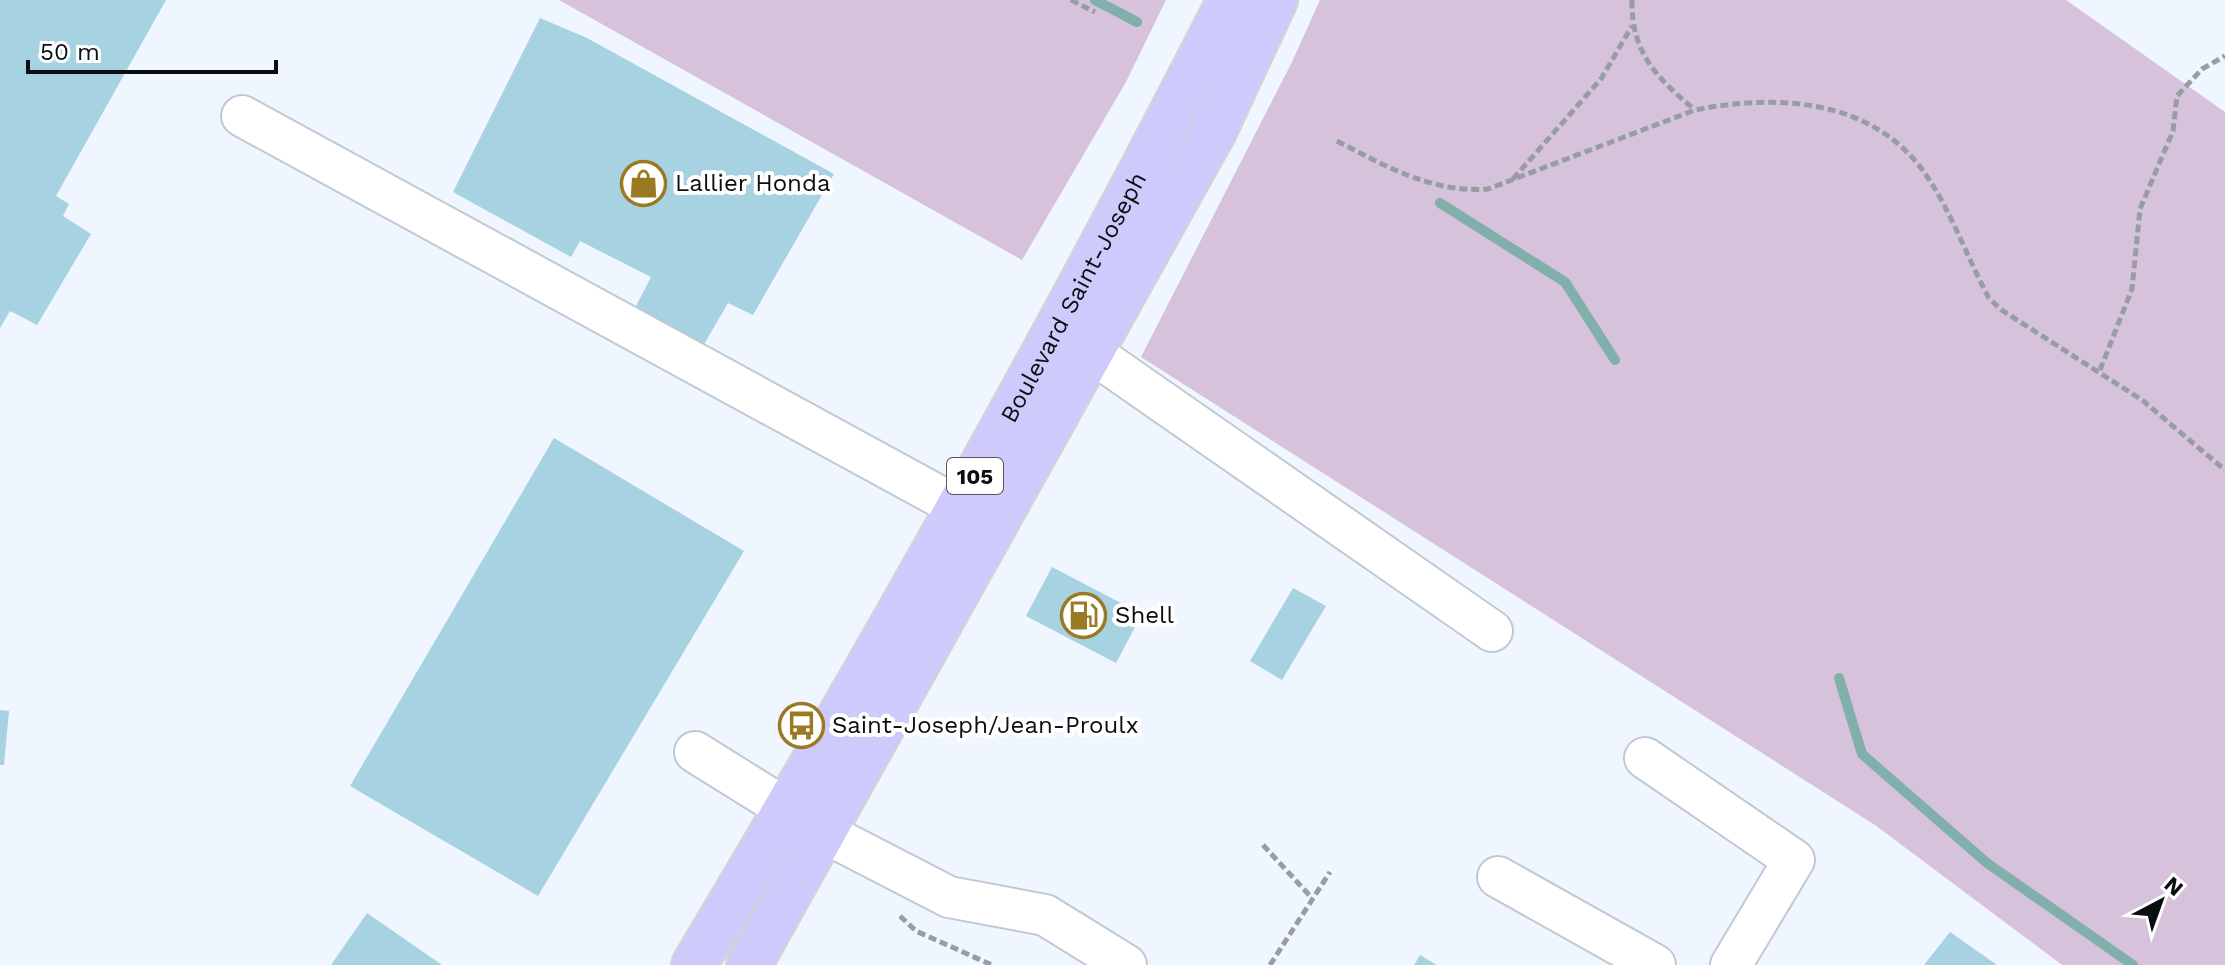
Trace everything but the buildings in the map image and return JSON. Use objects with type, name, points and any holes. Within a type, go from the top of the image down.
[{"type":"main road","name":"Boulevard Saint-Joseph","points":[[749,965],[825,833],[976,518],[1057,329],[1178,106],[1230,0]]},
{"type":"main road","name":"Boulevard Saint-Joseph","points":[[694,965],[787,810],[976,518],[1093,353],[1214,131],[1275,0]]},
{"type":"lane","points":[[242,116],[976,518]]},
{"type":"lane","points":[[1057,329],[1492,631]]},
{"type":"lane","points":[[695,752],[825,833],[949,897],[1045,915],[1126,965]]},
{"type":"lane","points":[[1645,758],[1794,860],[1731,965]]},
{"type":"lane","points":[[1498,877],[1655,965]]},
{"type":"path","points":[[1071,0],[1095,12]]},
{"type":"path","points":[[1632,0],[1632,26],[1652,70],[1695,110]]},
{"type":"path","points":[[1510,182],[1593,89],[1632,26]]},
{"type":"path","points":[[2100,370],[2132,289],[2140,209],[2173,131],[2177,96],[2202,69],[2225,56]]},
{"type":"path","points":[[1337,141],[1437,186],[1462,191],[1488,189],[1510,182],[1695,110],[1762,100],[1823,106],[1855,116],[1885,133],[1925,172],[1989,298],[2014,320],[2100,370],[2162,414],[2225,470]]},
{"type":"path","points":[[1263,845],[1312,898]]},
{"type":"path","points":[[1270,965],[1330,872]]},
{"type":"shaded area","points":[[559,0],[1166,0],[1126,82],[1022,260]]},
{"type":"shaded area","points":[[1320,0],[2066,0],[2225,112],[2225,965],[2062,965],[1875,825],[1141,357],[1291,64]]},
{"type":"waterway","points":[[1095,0],[1137,22]]},
{"type":"waterway","points":[[1440,203],[1565,282],[1615,360]]},
{"type":"waterway","points":[[1839,678],[1862,754],[1987,863],[2133,965]]},
{"type":"place","name":"Lallier Honda","points":[[644,183]]},
{"type":"place","name":"Shell","points":[[1084,615]]},
{"type":"place","name":"Saint-Joseph/Jean-Proulx","points":[[801,725]]}]
